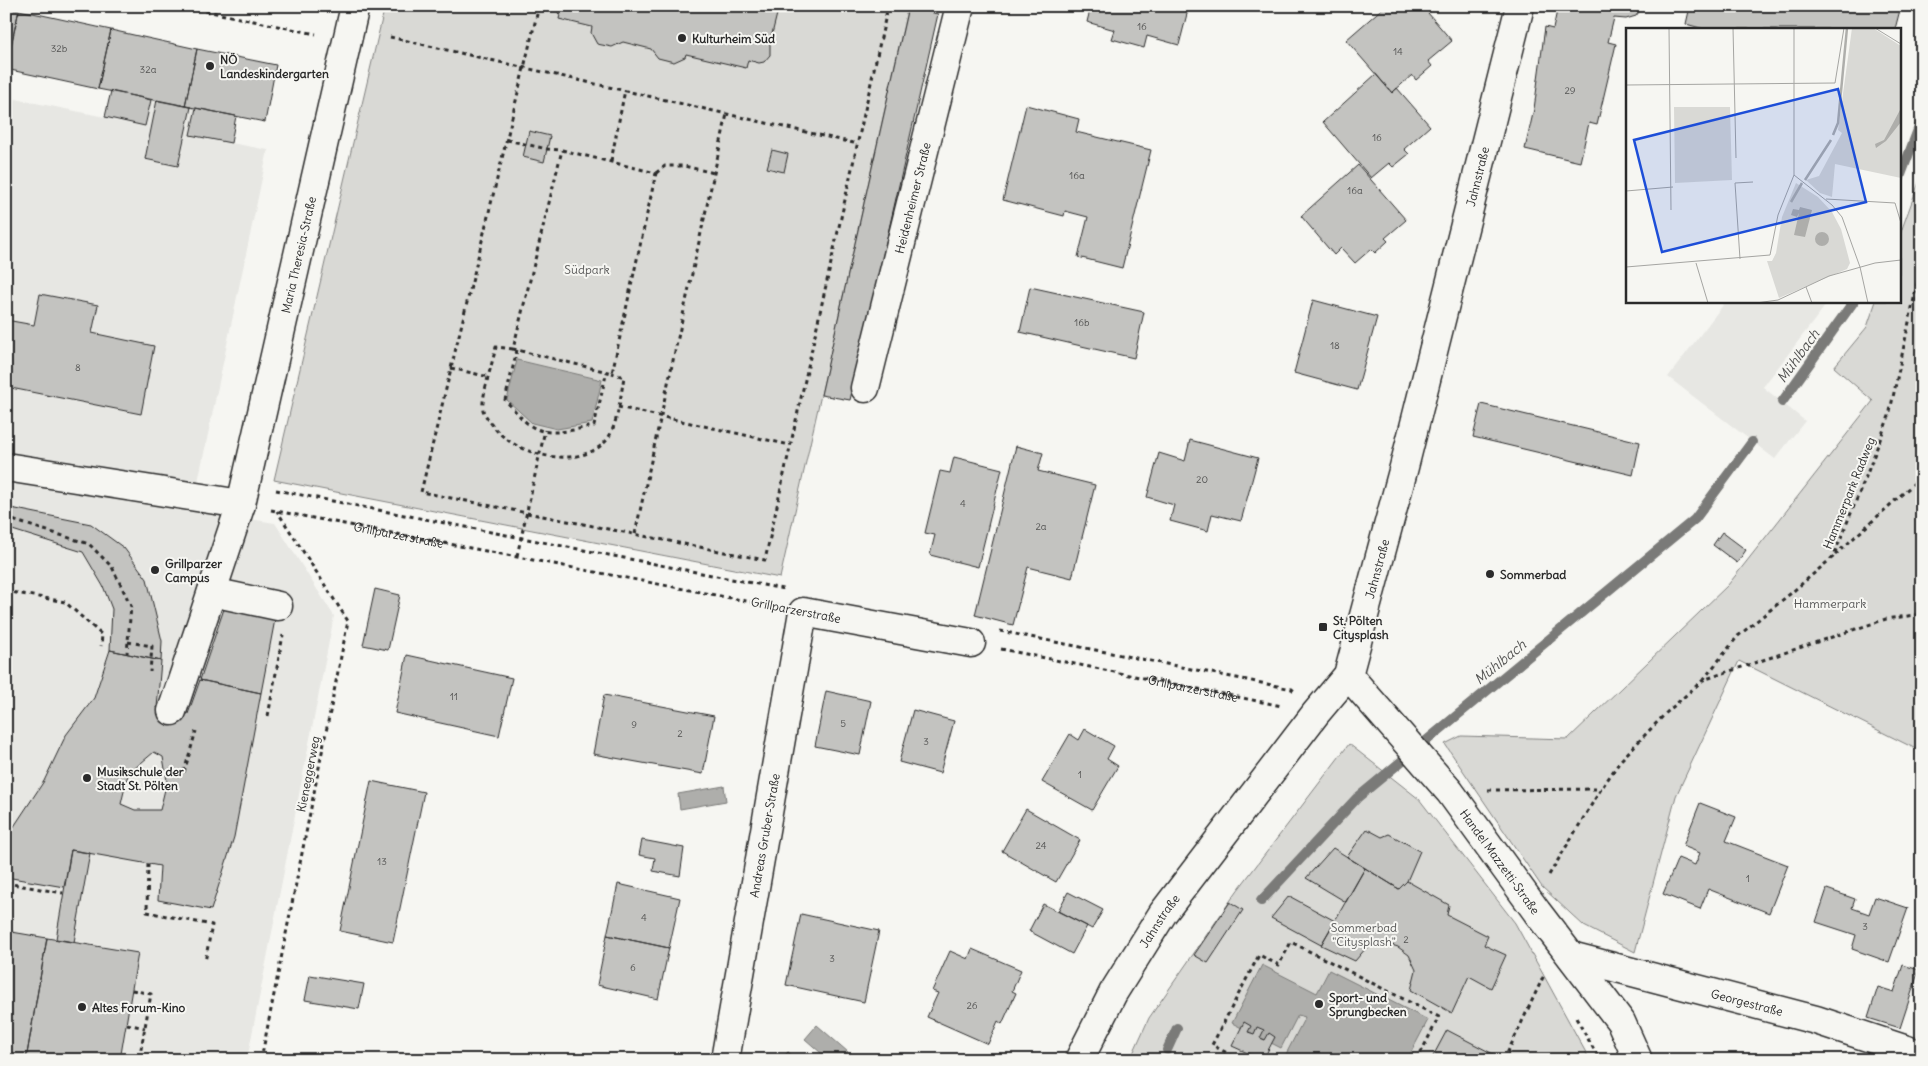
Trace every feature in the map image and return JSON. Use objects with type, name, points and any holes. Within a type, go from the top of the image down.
[{"type":"street","name":"Maria Theresia-Straße","points":[[172,711],[241,504],[355,6]]},
{"type":"street","name":"Heidenheimer Straße","points":[[865,388],[960,6]]},
{"type":"street","name":"Jahnstraße","points":[[1079,1060],[1113,993],[1163,913],[1316,713],[1348,675],[1404,467],[1520,6]]},
{"type":"street","points":[[6,467],[241,504]]},
{"type":"street","points":[[212,592],[278,606]]},
{"type":"street","name":"Grillparzerstraße","points":[[803,612],[971,643]]},
{"type":"street","name":"Andreas Gruber-Straße","points":[[725,1060],[803,612]]},
{"type":"street","name":"Handel Mazzetti-Straße","points":[[1348,675],[1443,783],[1537,912],[1559,962],[1621,1022],[1638,1060]]},
{"type":"street","name":"Georgestraße","points":[[1559,962],[1816,1020],[1922,1055]]},
{"type":"path","points":[[182,6],[347,41]]},
{"type":"path","points":[[539,6],[421,492],[765,560],[888,6]]},
{"type":"path","points":[[390,37],[858,144]]},
{"type":"path","points":[[610,161],[625,90]]},
{"type":"path","points":[[635,534],[728,114]]},
{"type":"path","points":[[507,140],[562,150],[656,173]]},
{"type":"path","points":[[513,349],[562,150]]},
{"type":"path","points":[[612,373],[656,173],[665,166],[684,166],[714,173]]},
{"type":"path","name":"Hammerpark Radweg","points":[[1703,680],[1738,636],[1832,557],[1865,480],[1889,416],[1922,261]]},
{"type":"path","points":[[496,347],[517,350],[607,371],[624,377],[612,432],[606,442],[590,453],[565,458],[539,454],[516,446],[494,429],[483,411],[483,401],[496,347]]},
{"type":"path","points":[[517,350],[505,400],[532,427],[558,432],[594,426],[607,371]]},
{"type":"path","points":[[451,368],[489,377]]},
{"type":"path","points":[[618,407],[790,445]]},
{"type":"path","points":[[517,556],[545,430]]},
{"type":"path","points":[[1832,557],[1922,476]]},
{"type":"path","name":"Grillparzerstraße","points":[[276,511],[803,612]]},
{"type":"path","name":"Kieneggerweg","points":[[261,1060],[348,621],[276,511]]},
{"type":"path","points":[[6,518],[89,544],[112,567],[131,606],[127,653]]},
{"type":"path","points":[[6,591],[65,602],[102,635],[101,646]]},
{"type":"path","points":[[268,716],[288,608],[278,606]]},
{"type":"path","points":[[1537,912],[1542,887],[1562,850],[1621,760],[1666,713],[1703,680],[1886,619],[1922,614]]},
{"type":"path","points":[[128,642],[152,646],[150,675]]},
{"type":"path","name":"Grillparzerstraße","points":[[971,643],[1316,713]]},
{"type":"path","points":[[1443,783],[1601,789]]},
{"type":"path","points":[[148,864],[148,912],[212,925],[205,962]]},
{"type":"path","points":[[6,883],[63,893]]},
{"type":"path","points":[[1240,1060],[1212,1045],[1260,955],[1279,966],[1291,942],[1439,1017],[1417,1060]]},
{"type":"path","points":[[1504,1060],[1559,962]]},
{"type":"path","points":[[132,990],[151,994],[139,1060]]},
{"type":"path","points":[[127,1024],[145,1028]]},
{"type":"shaded area","name":"Grillparzer Campus","points":[[111,91],[236,116],[231,143],[268,150],[192,510],[275,523],[334,616],[247,1060],[6,1060],[6,97],[105,117]]},
{"type":"shaded area","points":[[1725,302],[1828,302],[1763,387],[1805,421],[1775,459],[1668,377]]},
{"type":"shaded area","points":[[517,360],[602,380],[592,423],[557,429],[532,423],[507,400]]},
{"type":"shaded area","points":[[724,786],[726,801],[680,809],[678,794]]},
{"type":"shaded area","name":"Sport- und Sprungbecken","points":[[1262,965],[1317,993],[1329,970],[1428,1020],[1407,1060],[1283,1060],[1305,1017],[1298,1015],[1281,1048],[1232,1023]]},
{"type":"shaded area","points":[[817,1025],[848,1052],[841,1060],[829,1060],[805,1039]]},
{"type":"green space","name":"Südpark","points":[[385,6],[908,6],[780,578],[274,480]]},
{"type":"green space","name":"Hammerpark","points":[[1922,174],[1922,752],[1739,661],[1676,796],[1635,952],[1584,926],[1542,887],[1445,744],[1461,736],[1568,739],[1728,585],[1873,401],[1834,367],[1867,327],[1876,302],[1900,302],[1900,234]]},
{"type":"green space","name":"Sommerbad \"Citysplash\"","points":[[1349,744],[1419,799],[1515,923],[1590,1060],[1130,1060],[1149,1018],[1237,891]]},
{"type":"building","name":"Kulturheim Süd","points":[[557,6],[779,6],[770,42],[770,55],[764,62],[759,63],[748,60],[746,68],[686,54],[685,57],[674,62],[658,58],[651,49],[623,42],[612,47],[597,44],[591,33],[592,27],[559,19],[560,15]]},
{"type":"building","points":[[1091,6],[1189,6],[1179,45],[1147,36],[1144,48],[1112,39],[1115,30],[1087,22]]},
{"type":"building","points":[[1385,6],[1422,6],[1452,41],[1428,61],[1432,66],[1416,80],[1412,75],[1392,93],[1346,40]]},
{"type":"building","points":[[1558,6],[1643,6],[1636,16],[1626,19],[1614,18],[1608,42],[1616,44],[1597,125],[1589,123],[1580,162],[1525,149],[1534,109],[1545,27],[1553,29]]},
{"type":"building","points":[[1669,6],[1901,6],[1895,28],[1700,28],[1686,24],[1689,11]]},
{"type":"building","points":[[6,7],[19,10],[6,66]]},
{"type":"building","points":[[908,7],[938,14],[850,400],[821,395]]},
{"type":"building","points":[[19,10],[111,30],[98,89],[6,69]]},
{"type":"building","points":[[111,30],[197,49],[185,106],[98,89]]},
{"type":"building","points":[[197,49],[276,65],[265,122],[185,106]]},
{"type":"building","points":[[1376,74],[1392,93],[1397,88],[1430,126],[1404,149],[1409,154],[1393,167],[1389,163],[1371,178],[1323,122]]},
{"type":"building","points":[[111,91],[151,100],[145,126],[105,117]]},
{"type":"building","points":[[157,100],[191,107],[178,166],[145,159]]},
{"type":"building","points":[[1026,105],[1079,119],[1076,132],[1151,150],[1122,268],[1078,257],[1088,217],[1065,211],[1064,216],[1003,200]]},
{"type":"building","points":[[196,108],[236,116],[231,143],[190,135]]},
{"type":"building","points":[[529,131],[550,136],[544,162],[523,157]]},
{"type":"building","points":[[772,150],[788,154],[784,172],[767,168]]},
{"type":"building","points":[[1358,165],[1406,220],[1385,238],[1388,241],[1375,253],[1371,249],[1355,263],[1341,248],[1334,255],[1301,216]]},
{"type":"building","points":[[1030,287],[1144,312],[1134,358],[1020,332]]},
{"type":"building","points":[[40,294],[98,305],[92,333],[154,346],[141,414],[6,387],[6,320],[34,325]]},
{"type":"building","points":[[1313,300],[1377,317],[1357,390],[1294,373]]},
{"type":"building","points":[[1481,404],[1640,442],[1633,475],[1473,437]]},
{"type":"building","points":[[1190,440],[1258,458],[1241,521],[1212,514],[1208,531],[1170,521],[1174,505],[1147,497],[1159,453],[1185,461]]},
{"type":"building","points":[[1016,446],[1043,453],[1038,471],[1095,485],[1072,578],[1028,567],[1013,625],[975,615]]},
{"type":"building","points":[[954,457],[1002,469],[978,567],[930,555],[935,535],[925,533],[940,471],[950,473]]},
{"type":"building","points":[[6,507],[91,524],[124,548],[147,579],[162,641],[161,661],[110,650],[112,609],[103,586],[83,552],[6,528]]},
{"type":"building","points":[[1722,532],[1746,550],[1737,563],[1713,545]]},
{"type":"building","points":[[375,589],[400,595],[388,650],[363,645]]},
{"type":"building","points":[[226,603],[276,614],[261,693],[200,680]]},
{"type":"building","name":"Musikschule der Stadt St. Pölten","points":[[110,650],[161,661],[157,708],[188,714],[200,680],[261,693],[234,837],[211,910],[158,900],[160,866],[71,850],[64,887],[6,877],[6,857],[11,831],[44,781],[66,735],[94,698]],"holes":[[[154,752],[163,757],[167,781],[160,810],[135,810],[121,804],[128,774]]]},
{"type":"building","points":[[407,655],[512,678],[499,736],[395,713]]},
{"type":"building","points":[[826,691],[871,701],[860,755],[815,746]]},
{"type":"building","points":[[604,695],[714,716],[703,774],[593,754]]},
{"type":"building","points":[[913,710],[954,721],[940,773],[899,762]]},
{"type":"building","points":[[1085,729],[1114,746],[1107,759],[1118,766],[1092,810],[1042,782],[1070,734],[1079,740]]},
{"type":"building","points":[[371,781],[424,792],[393,942],[340,931]]},
{"type":"building","points":[[1700,803],[1736,817],[1726,841],[1788,865],[1769,913],[1708,889],[1700,909],[1663,894],[1678,858],[1695,865],[1700,853],[1683,846]]},
{"type":"building","points":[[1026,809],[1080,840],[1056,882],[1002,851]]},
{"type":"building","points":[[1367,829],[1382,837],[1389,834],[1420,851],[1407,881],[1399,889],[1347,857]]},
{"type":"building","points":[[642,840],[684,848],[680,876],[653,871],[655,858],[639,855]]},
{"type":"building","points":[[1333,848],[1365,868],[1346,902],[1306,878]]},
{"type":"building","points":[[71,850],[90,853],[74,942],[56,939]]},
{"type":"building","points":[[1365,868],[1399,889],[1407,881],[1449,905],[1447,915],[1488,936],[1484,945],[1506,955],[1491,988],[1469,976],[1452,1013],[1411,990],[1416,970],[1409,955],[1398,947],[1382,942],[1366,948],[1355,961],[1321,945]]},
{"type":"building","points":[[618,884],[680,898],[669,948],[607,935]]},
{"type":"building","points":[[1827,889],[1855,899],[1852,908],[1869,914],[1875,897],[1908,908],[1889,962],[1852,949],[1856,935],[1816,922]]},
{"type":"building","points":[[1068,892],[1103,910],[1092,929],[1058,911]]},
{"type":"building","points":[[1289,896],[1335,921],[1321,945],[1271,918]]},
{"type":"building","points":[[1230,902],[1243,910],[1208,963],[1194,955]]},
{"type":"building","points":[[1043,904],[1087,926],[1072,954],[1029,931]]},
{"type":"building","points":[[801,914],[879,931],[864,1002],[786,985]]},
{"type":"building","points":[[6,931],[47,938],[26,1060],[6,1060]]},
{"type":"building","points":[[607,935],[669,948],[658,999],[597,985]]},
{"type":"building","name":"Altes Forum-Kino","points":[[47,938],[138,953],[120,1060],[26,1060]]},
{"type":"building","points":[[972,949],[1021,970],[1012,991],[1016,993],[1002,1024],[998,1021],[988,1044],[927,1017],[938,993],[932,991],[950,951],[968,959]]},
{"type":"building","points":[[1903,965],[1919,970],[1900,1028],[1868,1018],[1878,987],[1894,992]]},
{"type":"building","points":[[310,975],[364,984],[359,1009],[305,1000]]},
{"type":"building","points":[[1244,1022],[1251,1026],[1248,1032],[1254,1034],[1257,1027],[1264,1030],[1260,1038],[1265,1040],[1269,1033],[1275,1037],[1263,1060],[1232,1046]]},
{"type":"building","points":[[1447,1030],[1495,1055],[1493,1060],[1431,1060]]},
{"type":"building","points":[[788,1052],[797,1060],[780,1060]]},
{"type":"waterway","name":"Mühlbach","points":[[1900,177],[1922,119]]},
{"type":"waterway","name":"Mühlbach","points":[[1782,402],[1853,302]]},
{"type":"waterway","name":"Mühlbach","points":[[1261,901],[1357,798],[1695,519],[1752,442]]},
{"type":"waterway","name":"Mühlbach","points":[[1167,1050],[1177,1028]]},
{"type":"place","name":"Kulturheim Süd","points":[[682,38]]},
{"type":"place","name":"NÖ Landeskindergarten","points":[[210,66]]},
{"type":"place","name":"Grillparzer Campus","points":[[155,570]]},
{"type":"place","name":"Sommerbad","points":[[1490,574]]},
{"type":"place","name":"St. Pölten Citysplash","points":[[1323,627]]},
{"type":"place","name":"Musikschule der Stadt St. Pölten","points":[[87,778]]},
{"type":"place","name":"Sport- und Sprungbecken","points":[[1319,1004]]},
{"type":"place","name":"Altes Forum-Kino","points":[[82,1007]]}]
